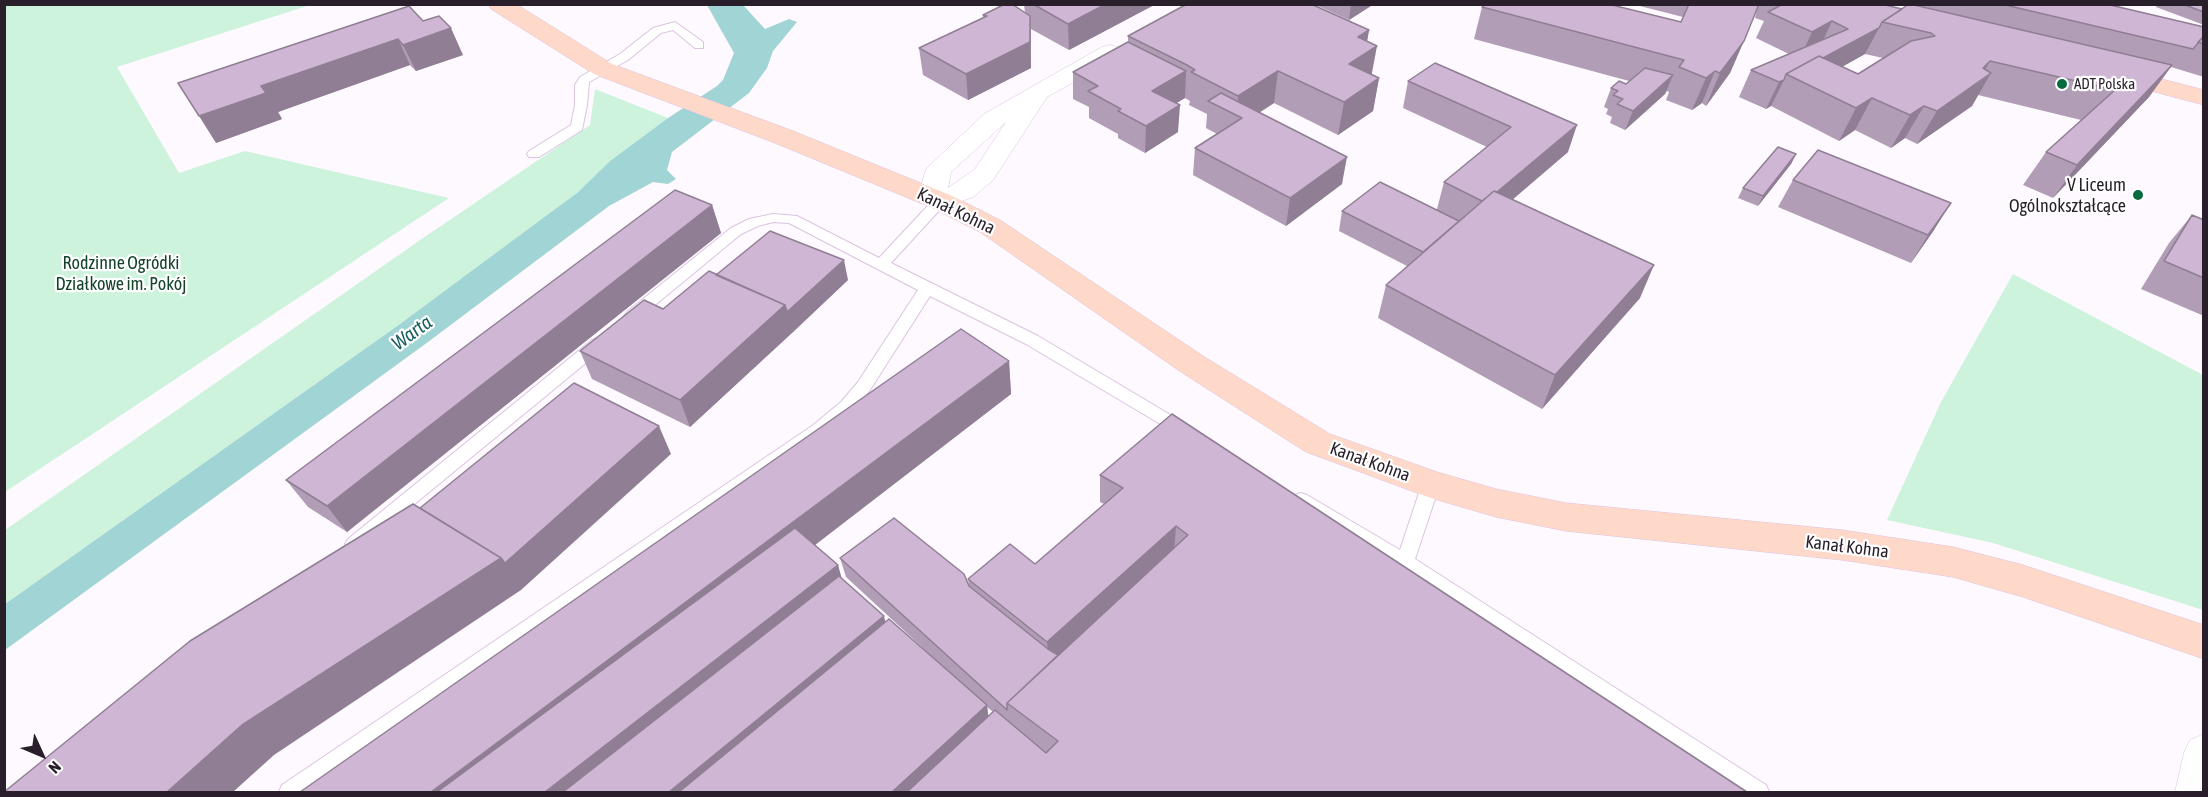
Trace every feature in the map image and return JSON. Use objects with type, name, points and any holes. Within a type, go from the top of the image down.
[{"type":"street","name":"Kanał Kohna","points":[[499,4],[608,71],[784,136],[940,201],[990,225],[1192,364],[1318,443],[1431,484],[1496,503],[1566,517],[1842,545],[1953,562],[2023,581],[2204,642]]},
{"type":"street","points":[[1038,92],[984,174],[964,191],[940,201],[934,186],[939,169],[993,119],[1038,92],[1132,40]]},
{"type":"street","points":[[2098,70],[2204,98]]},
{"type":"street","points":[[2195,792],[2204,753]]},
{"type":"lane","points":[[534,154],[577,127],[581,105],[580,85],[584,80],[608,71],[657,30],[675,26],[699,45]]},
{"type":"lane","points":[[882,264],[940,201]]},
{"type":"lane","points":[[336,559],[736,231],[753,222],[773,218],[792,219],[1032,340],[1203,442]]},
{"type":"lane","points":[[290,792],[818,430],[847,406],[864,386],[927,288]]},
{"type":"lane","points":[[1405,562],[1431,484]]},
{"type":"lane","points":[[1284,490],[1405,562],[1758,792]]},
{"type":"green space","name":"Rodzinne Ogródki Działkowe im. Pokój","points":[[5,4],[310,5],[117,67],[179,173],[245,151],[449,198],[5,492]]},
{"type":"green space","points":[[595,89],[668,118],[610,161],[577,193],[527,232],[5,604],[5,530],[423,238],[590,125]]},
{"type":"green space","points":[[2013,274],[2203,375],[2203,610],[1993,543],[1887,520],[1941,402]]},
{"type":"water","name":"Warta","points":[[707,5],[743,5],[765,29],[789,19],[797,22],[773,51],[767,68],[749,93],[672,152],[667,170],[676,179],[668,184],[653,182],[609,206],[428,342],[5,650],[5,604],[400,324],[577,193],[610,161],[668,118],[717,86],[723,80],[734,53]]},
{"type":"building","points":[[1005,4],[1012,4],[1030,16],[1030,42],[966,74],[919,48],[987,16],[983,15]]},
{"type":"building","points":[[1033,4],[1106,4],[1068,24]]},
{"type":"building","points":[[1187,4],[1311,4],[1369,30],[1358,37],[1377,46],[1349,64],[1379,78],[1344,102],[1278,71],[1238,96],[1191,72],[1195,70],[1187,65],[1128,36]]},
{"type":"building","points":[[1485,4],[1608,4],[1681,22],[1689,4],[1759,4],[1744,41],[1720,73],[1715,71],[1706,78],[1679,67],[1684,60],[1482,7]]},
{"type":"building","points":[[1783,4],[1881,4],[1902,9],[1882,22],[1879,28],[1823,58],[1819,56],[1786,74],[1784,80],[1779,82],[1751,70],[1848,29],[1832,21],[1812,32],[1768,12]]},
{"type":"building","points":[[1909,4],[2172,65],[2077,165],[2046,152],[2115,90],[1990,61],[1983,68],[1991,73],[1937,111],[1924,106],[1910,115],[1872,98],[1856,108],[1786,74],[1819,56],[1858,74],[1911,41],[1935,36],[1931,33],[1882,22]]},
{"type":"building","points":[[2001,4],[2106,4],[2204,27],[2204,36],[2193,49]]},
{"type":"building","points":[[2182,4],[2204,4],[2204,12]]},
{"type":"building","points":[[409,6],[423,21],[439,16],[451,28],[403,45],[398,39],[261,86],[266,93],[199,116],[178,83]]},
{"type":"building","points":[[2204,36],[2204,44],[2198,42]]},
{"type":"building","points":[[1128,42],[1186,71],[1152,91],[1180,105],[1146,126],[1088,91],[1098,86],[1073,72]]},
{"type":"building","points":[[1435,63],[1577,125],[1497,192],[1494,191],[1482,201],[1444,182],[1511,127],[1408,81]]},
{"type":"building","points":[[1645,68],[1673,75],[1633,111],[1617,104],[1623,99],[1613,95],[1618,91],[1611,88],[1619,81],[1626,84]]},
{"type":"building","points":[[1221,93],[1347,157],[1290,198],[1195,148],[1242,118],[1208,101]]},
{"type":"building","points":[[1778,147],[1796,154],[1763,196],[1743,188]]},
{"type":"building","points":[[1818,150],[1951,203],[1928,235],[1793,180]]},
{"type":"building","points":[[1380,182],[1459,221],[1423,252],[1342,211]]},
{"type":"building","points":[[675,190],[712,205],[327,506],[286,480]]},
{"type":"building","points":[[1494,191],[1654,265],[1555,375],[1386,285]]},
{"type":"building","points":[[2192,215],[2204,220],[2204,278],[2164,261]]},
{"type":"building","points":[[770,231],[844,260],[787,312],[785,305],[716,275]]},
{"type":"building","points":[[709,271],[785,305],[680,400],[580,351],[644,300],[663,309]]},
{"type":"building","points":[[961,329],[1009,361],[431,792],[300,792]]},
{"type":"building","points":[[574,383],[659,426],[505,563],[501,558],[420,508]]},
{"type":"building","points":[[1172,414],[1747,792],[907,792],[995,710],[1046,753],[1058,741],[1007,703],[1188,535],[1176,526],[1047,642],[968,579],[1010,544],[1035,564],[1123,488],[1100,475]]},
{"type":"building","points":[[413,504],[501,558],[242,725],[167,792],[4,792],[190,641]]},
{"type":"building","points":[[894,518],[964,574],[969,586],[1058,655],[1007,703],[1007,710],[840,558]]},
{"type":"building","points":[[795,528],[838,565],[545,792],[437,792]]},
{"type":"building","points":[[839,576],[884,616],[669,792],[563,792]]},
{"type":"building","points":[[889,619],[987,705],[892,792],[679,792]]},
{"type":"place","name":"ADT Polska","points":[[2062,84]]},
{"type":"place","name":"V Liceum Ogólnokształcące","points":[[2138,195]]}]
